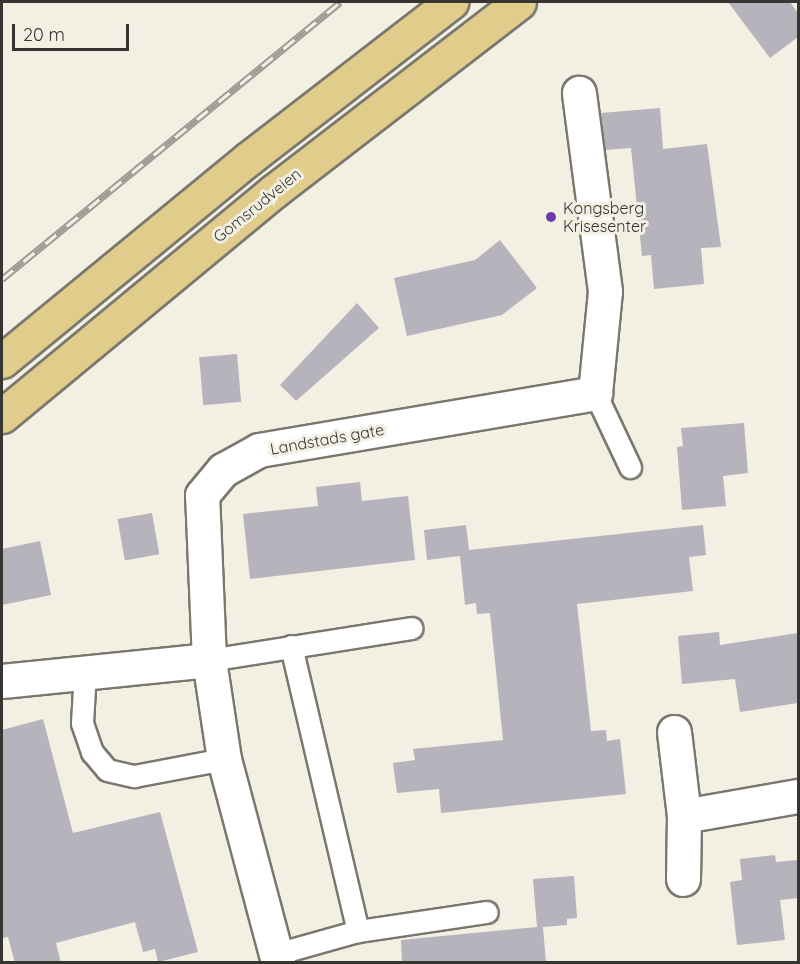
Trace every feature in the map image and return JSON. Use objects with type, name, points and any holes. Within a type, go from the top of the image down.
[{"type":"main road","points":[[2,361],[257,152],[451,2]]},
{"type":"main road","name":"Gomsrudveien","points":[[2,416],[274,191],[519,2]]},
{"type":"street","points":[[579,93],[605,291],[594,393]]},
{"type":"street","name":"Landstads gate","points":[[277,958],[224,759],[209,660],[202,495],[223,470],[259,450],[594,393]]},
{"type":"street","points":[[2,681],[209,660]]},
{"type":"street","points":[[674,732],[684,816],[683,879]]},
{"type":"street","points":[[684,816],[798,796]]},
{"type":"lane","points":[[594,393],[630,467]]},
{"type":"lane","points":[[209,660],[411,628]]},
{"type":"lane","points":[[291,646],[358,931]]},
{"type":"lane","points":[[85,671],[82,723],[92,752],[107,770],[134,776],[224,759]]},
{"type":"lane","points":[[277,958],[358,931],[487,912]]},
{"type":"building","points":[[728,2],[790,2],[798,13],[798,37],[770,58]]},
{"type":"building","points":[[660,108],[663,149],[707,144],[721,247],[701,248],[704,284],[654,289],[651,255],[642,256],[631,148],[605,150],[601,113]]},
{"type":"building","points":[[500,240],[537,288],[502,315],[407,336],[394,278],[475,260]]},
{"type":"building","points":[[357,303],[379,328],[296,401],[280,385]]},
{"type":"building","points":[[237,354],[241,402],[203,405],[199,357]]},
{"type":"building","points":[[744,423],[748,473],[723,476],[726,506],[682,510],[677,447],[683,446],[681,428]]},
{"type":"building","points":[[360,482],[362,501],[408,496],[415,560],[250,579],[243,514],[318,506],[316,487]]},
{"type":"building","points":[[152,513],[159,554],[125,560],[118,519]]},
{"type":"building","points":[[466,525],[469,550],[703,525],[706,555],[689,557],[693,591],[577,604],[591,731],[606,730],[607,741],[620,739],[626,794],[441,813],[439,789],[397,793],[393,763],[415,760],[413,749],[503,740],[490,613],[477,614],[476,603],[465,605],[460,556],[427,560],[424,530]]},
{"type":"building","points":[[40,541],[51,595],[2,605],[2,549]]},
{"type":"building","points":[[719,632],[720,645],[798,633],[798,703],[740,712],[735,679],[682,684],[678,636]]},
{"type":"building","points":[[43,719],[73,833],[160,812],[198,952],[158,962],[155,949],[143,952],[135,922],[56,943],[61,963],[15,963],[8,937],[2,938],[2,730]]},
{"type":"building","points":[[775,855],[776,862],[798,860],[798,898],[780,900],[785,940],[737,945],[730,882],[742,880],[740,859]]},
{"type":"building","points":[[574,876],[577,918],[567,919],[567,925],[543,927],[546,963],[402,963],[401,940],[537,927],[533,879]]},
{"type":"railway","points":[[2,279],[340,2]]},
{"type":"place","name":"Kongsberg Krisesenter","points":[[551,217]]}]
